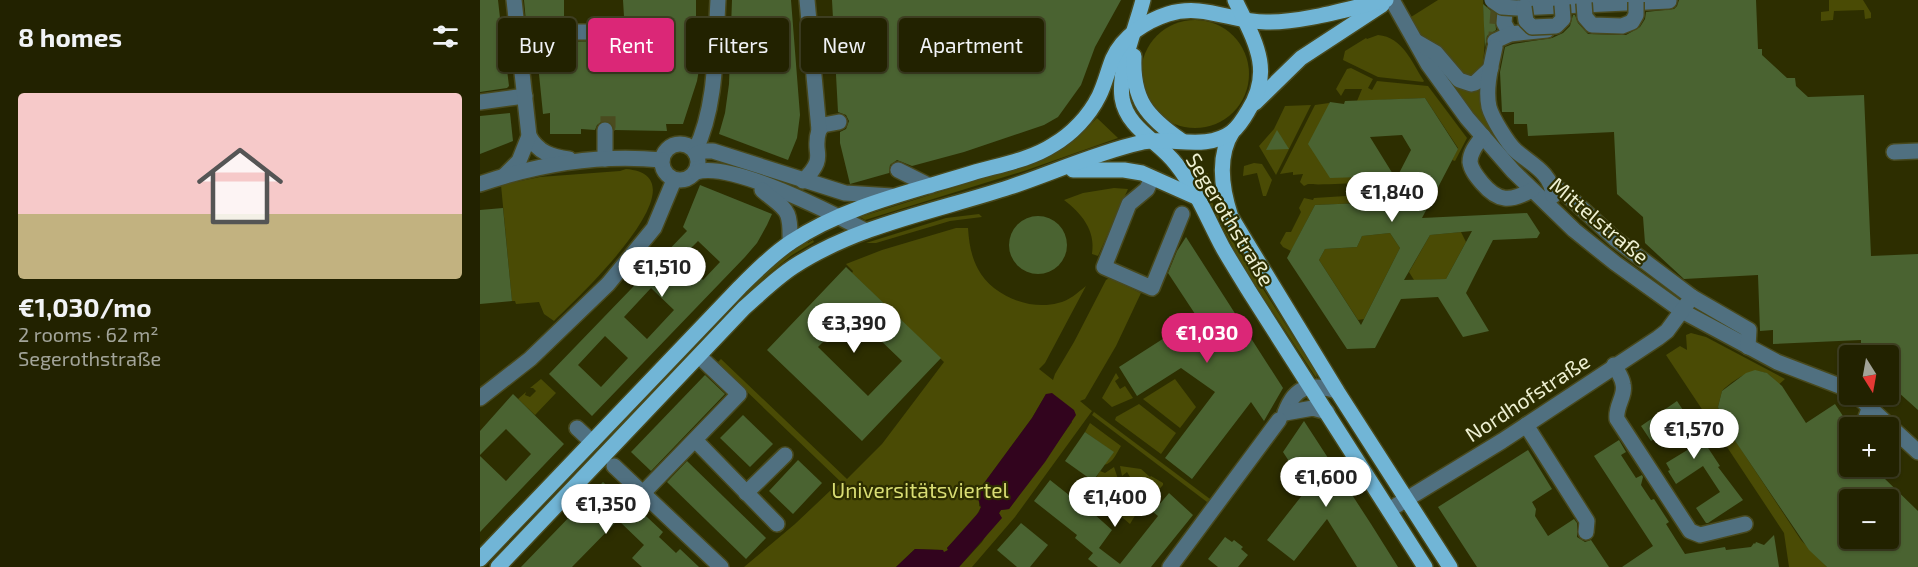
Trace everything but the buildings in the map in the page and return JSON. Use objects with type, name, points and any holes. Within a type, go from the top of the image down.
[{"type":"main road","points":[[1143,0],[1135,32],[1134,75],[1139,99],[1155,121],[1183,142]]},
{"type":"main road","points":[[1235,0],[1256,42],[1260,63],[1260,83],[1250,108]]},
{"type":"main road","points":[[480,559],[740,287],[764,263],[790,243],[825,223],[892,196],[1027,157],[1060,141],[1079,125],[1093,106],[1103,88],[1118,49],[1135,32],[1164,15],[1189,9],[1204,10],[1245,20],[1270,22],[1389,0]]},
{"type":"main road","points":[[498,567],[744,308],[791,268],[822,250],[866,231],[1061,170],[1123,147],[1152,140],[1183,142],[1212,140],[1233,131],[1250,108],[1301,58],[1389,0]]},
{"type":"main road","name":"Segerothstraße","points":[[1135,32],[1123,75],[1122,99],[1125,109],[1133,122],[1178,166],[1244,282],[1425,567]]},
{"type":"main road","name":"Segerothstraße","points":[[1233,131],[1225,149],[1222,171],[1224,196],[1232,217],[1337,390],[1450,567]]},
{"type":"main road","points":[[1061,170],[1124,170],[1142,173],[1198,198]]},
{"type":"street","points":[[514,0],[516,18]]},
{"type":"street","points":[[695,152],[704,134],[713,75],[718,0]]},
{"type":"street","points":[[803,181],[819,159],[817,135],[819,130],[807,0]]},
{"type":"street","name":"Mittelstraße","points":[[1389,0],[1417,42],[1428,64],[1483,136],[1513,171],[1574,230],[1603,254],[1682,311],[1777,362],[1839,386]]},
{"type":"street","points":[[1492,0],[1502,6],[1518,6]]},
{"type":"street","points":[[1562,3],[1645,1]]},
{"type":"street","points":[[1585,4],[1585,17],[1592,25],[1622,26],[1632,22],[1645,1]]},
{"type":"street","points":[[1562,3],[1668,1]]},
{"type":"street","points":[[1518,6],[1532,26],[1556,25],[1562,18],[1562,3]]},
{"type":"street","points":[[1550,207],[1553,198],[1552,187],[1547,177],[1510,145],[1490,110],[1488,95],[1495,44],[1510,34],[1545,32],[1561,18],[1562,3]]},
{"type":"street","points":[[1510,34],[1504,23],[1518,6]]},
{"type":"street","points":[[1417,42],[1436,52],[1464,83],[1475,83],[1491,68]]},
{"type":"street","points":[[522,72],[529,136],[534,144],[549,155],[578,160]]},
{"type":"street","points":[[480,102],[525,96]]},
{"type":"street","points":[[819,130],[823,126],[839,122]]},
{"type":"street","points":[[605,130],[605,159]]},
{"type":"street","points":[[504,176],[519,161],[529,136]]},
{"type":"street","points":[[1483,136],[1472,153],[1470,161],[1472,170],[1492,194],[1499,198],[1508,198],[1532,190]]},
{"type":"street","points":[[696,172],[698,162],[695,152],[685,145],[673,145],[667,150],[662,160],[664,172],[674,180],[687,179],[696,172],[708,170],[751,179],[840,217],[866,231]]},
{"type":"street","points":[[695,152],[713,151],[846,193],[892,196]]},
{"type":"street","points":[[1894,152],[1918,151]]},
{"type":"street","points":[[480,184],[504,176],[578,160],[639,158],[662,160]]},
{"type":"street","points":[[1513,171],[1527,158]]},
{"type":"street","points":[[898,170],[930,186]]},
{"type":"street","points":[[751,179],[788,211],[790,243]]},
{"type":"street","points":[[480,398],[530,359],[608,284],[654,228],[674,180]]},
{"type":"street","points":[[1150,182],[1147,189],[1130,204],[1104,267],[1152,288],[1182,214]]},
{"type":"street","points":[[1552,187],[1564,192],[1615,239],[1692,297],[1749,330],[1748,347]]},
{"type":"street","points":[[1603,254],[1615,239]]},
{"type":"street","name":"Nordhofstraße","points":[[1389,510],[1526,425],[1667,331],[1692,297]]},
{"type":"street","points":[[643,493],[739,394],[699,356]]},
{"type":"street","points":[[1614,365],[1623,383],[1624,391],[1616,410],[1617,419],[1690,531],[1700,535],[1745,525]]},
{"type":"street","points":[[1327,412],[1313,408],[1285,413],[1291,398],[1310,386],[1337,390]]},
{"type":"street","points":[[1870,406],[1879,417]]},
{"type":"street","points":[[1866,417],[1870,406]]},
{"type":"street","points":[[1170,567],[1279,420]]},
{"type":"street","points":[[1526,425],[1587,521],[1586,532]]},
{"type":"street","points":[[577,428],[592,442]]},
{"type":"street","points":[[1899,437],[1918,452]]},
{"type":"street","points":[[695,440],[777,524]]},
{"type":"street","points":[[746,493],[784,455]]},
{"type":"street","points":[[614,466],[721,567]]},
{"type":"street","points":[[1573,520],[1574,498]]},
{"type":"green space","points":[[1438,0],[1483,0],[1485,36],[1483,63],[1481,72],[1472,78],[1464,77],[1422,40],[1411,17]]},
{"type":"green space","points":[[1829,0],[1863,0],[1871,13],[1871,18],[1865,19],[1864,10],[1834,11],[1833,20],[1821,21],[1821,12],[1829,11]]},
{"type":"green space","points":[[1195,20],[1216,24],[1233,36],[1245,53],[1249,74],[1245,95],[1233,112],[1216,124],[1195,128],[1174,124],[1157,112],[1145,95],[1141,74],[1145,53],[1157,36],[1174,24]]},
{"type":"green space","points":[[1378,35],[1394,40],[1406,52],[1423,82],[1378,77],[1343,60],[1345,51],[1366,38]]},
{"type":"green space","points":[[1435,64],[1481,84],[1482,111],[1512,157],[1477,117]]},
{"type":"green space","points":[[1351,68],[1373,79],[1368,88],[1372,90],[1377,81],[1428,86],[1467,138],[1455,161],[1452,160],[1458,148],[1425,98],[1357,101],[1362,89],[1345,89],[1341,96],[1336,89],[1347,69]]},
{"type":"green space","points":[[1329,103],[1367,176],[1358,182],[1304,186],[1300,182],[1303,174],[1293,175],[1293,172],[1280,174],[1315,105]]},
{"type":"green space","points":[[1311,105],[1276,175],[1259,146],[1274,129],[1285,106]]},
{"type":"green space","points":[[1097,118],[1118,138],[1027,170],[865,220],[860,217],[1035,162],[1068,143]]},
{"type":"green space","points":[[1254,163],[1262,164],[1272,180],[1266,196],[1263,196],[1257,173],[1243,176],[1244,166]]},
{"type":"green space","points":[[626,169],[648,177],[653,193],[645,215],[607,267],[554,321],[544,314],[539,302],[516,304],[512,301],[501,185],[540,177]]},
{"type":"green space","points":[[1195,173],[1208,173],[1212,202],[1223,226],[1316,372],[1317,379],[1242,265]]},
{"type":"green space","points":[[1114,188],[1128,189],[1098,256],[1092,254],[1092,237],[1086,223],[1064,200],[1083,193]]},
{"type":"green space","points":[[1362,195],[1362,203],[1315,205],[1291,251],[1280,243],[1286,232],[1291,232],[1301,212],[1299,208],[1304,198],[1313,200],[1314,198]]},
{"type":"green space","points":[[979,214],[982,217],[950,221],[876,243],[866,243],[946,218]]},
{"type":"green space","name":"Universitätsviertel","points":[[956,228],[968,228],[972,254],[978,269],[992,286],[1012,299],[1024,303],[1047,305],[1066,300],[1086,286],[1045,363],[1039,369],[1053,380],[1106,280],[1109,278],[1141,293],[1116,346],[1085,399],[1080,401],[1092,411],[1015,517],[972,567],[959,567],[982,542],[1001,510],[1009,509],[1072,422],[1046,394],[1032,418],[979,490],[979,506],[981,507],[974,520],[944,553],[942,550],[915,549],[896,567],[744,567],[832,489],[842,483],[717,363],[721,359],[847,479],[882,444],[944,362],[852,273],[853,271],[846,264],[882,250]]},
{"type":"green space","points":[[1461,232],[1466,242],[1446,279],[1414,280],[1409,272],[1430,235]]},
{"type":"green space","points":[[1390,233],[1400,248],[1364,319],[1358,320],[1319,260],[1325,249],[1357,247],[1362,236]]},
{"type":"green space","points":[[813,240],[814,242],[792,255],[765,277],[612,436],[609,433],[763,274],[807,241],[808,243]]},
{"type":"green space","points":[[1691,333],[1706,337],[1785,379],[1777,386],[1766,373],[1758,372],[1743,376],[1722,391],[1718,407],[1723,422],[1801,540],[1827,567],[1789,567],[1784,533],[1666,355],[1680,346],[1687,350],[1686,335]]},
{"type":"green space","points":[[1116,373],[1119,378],[1115,381],[1120,389],[1125,386],[1133,398],[1112,407],[1102,398]]},
{"type":"green space","points":[[541,379],[556,393],[535,415],[518,399],[526,392],[525,395],[530,397],[536,391],[530,388]]},
{"type":"green space","points":[[1175,379],[1196,407],[1180,428],[1143,399]]},
{"type":"green space","points":[[1139,404],[1176,433],[1161,454],[1115,420],[1116,417]]},
{"type":"green space","points":[[1094,412],[1210,499],[1207,502],[1092,415]]},
{"type":"green space","points":[[1090,423],[1121,446],[1114,458],[1107,464],[1104,465],[1113,452],[1085,432]]},
{"type":"green space","points":[[1120,466],[1141,469],[1163,485],[1146,504],[1127,472],[1122,476]]},
{"type":"green space","points":[[1114,467],[1118,479],[1103,495],[1112,502],[1109,504],[1091,487],[1100,471],[1105,473]]},
{"type":"green space","points":[[1133,491],[1143,508],[1130,524],[1111,508]]},
{"type":"shaded area","points":[[1052,393],[1074,410],[1076,415],[1045,462],[1009,509],[1001,510],[999,513],[1002,518],[959,567],[896,567],[915,549],[943,550],[944,552],[948,550],[947,548],[979,512],[981,507],[978,499],[979,490],[1032,418],[1046,394]]},
{"type":"tunnel","points":[[1495,47],[1499,0]]},
{"type":"tunnel","points":[[605,130],[608,127],[608,114]]}]
